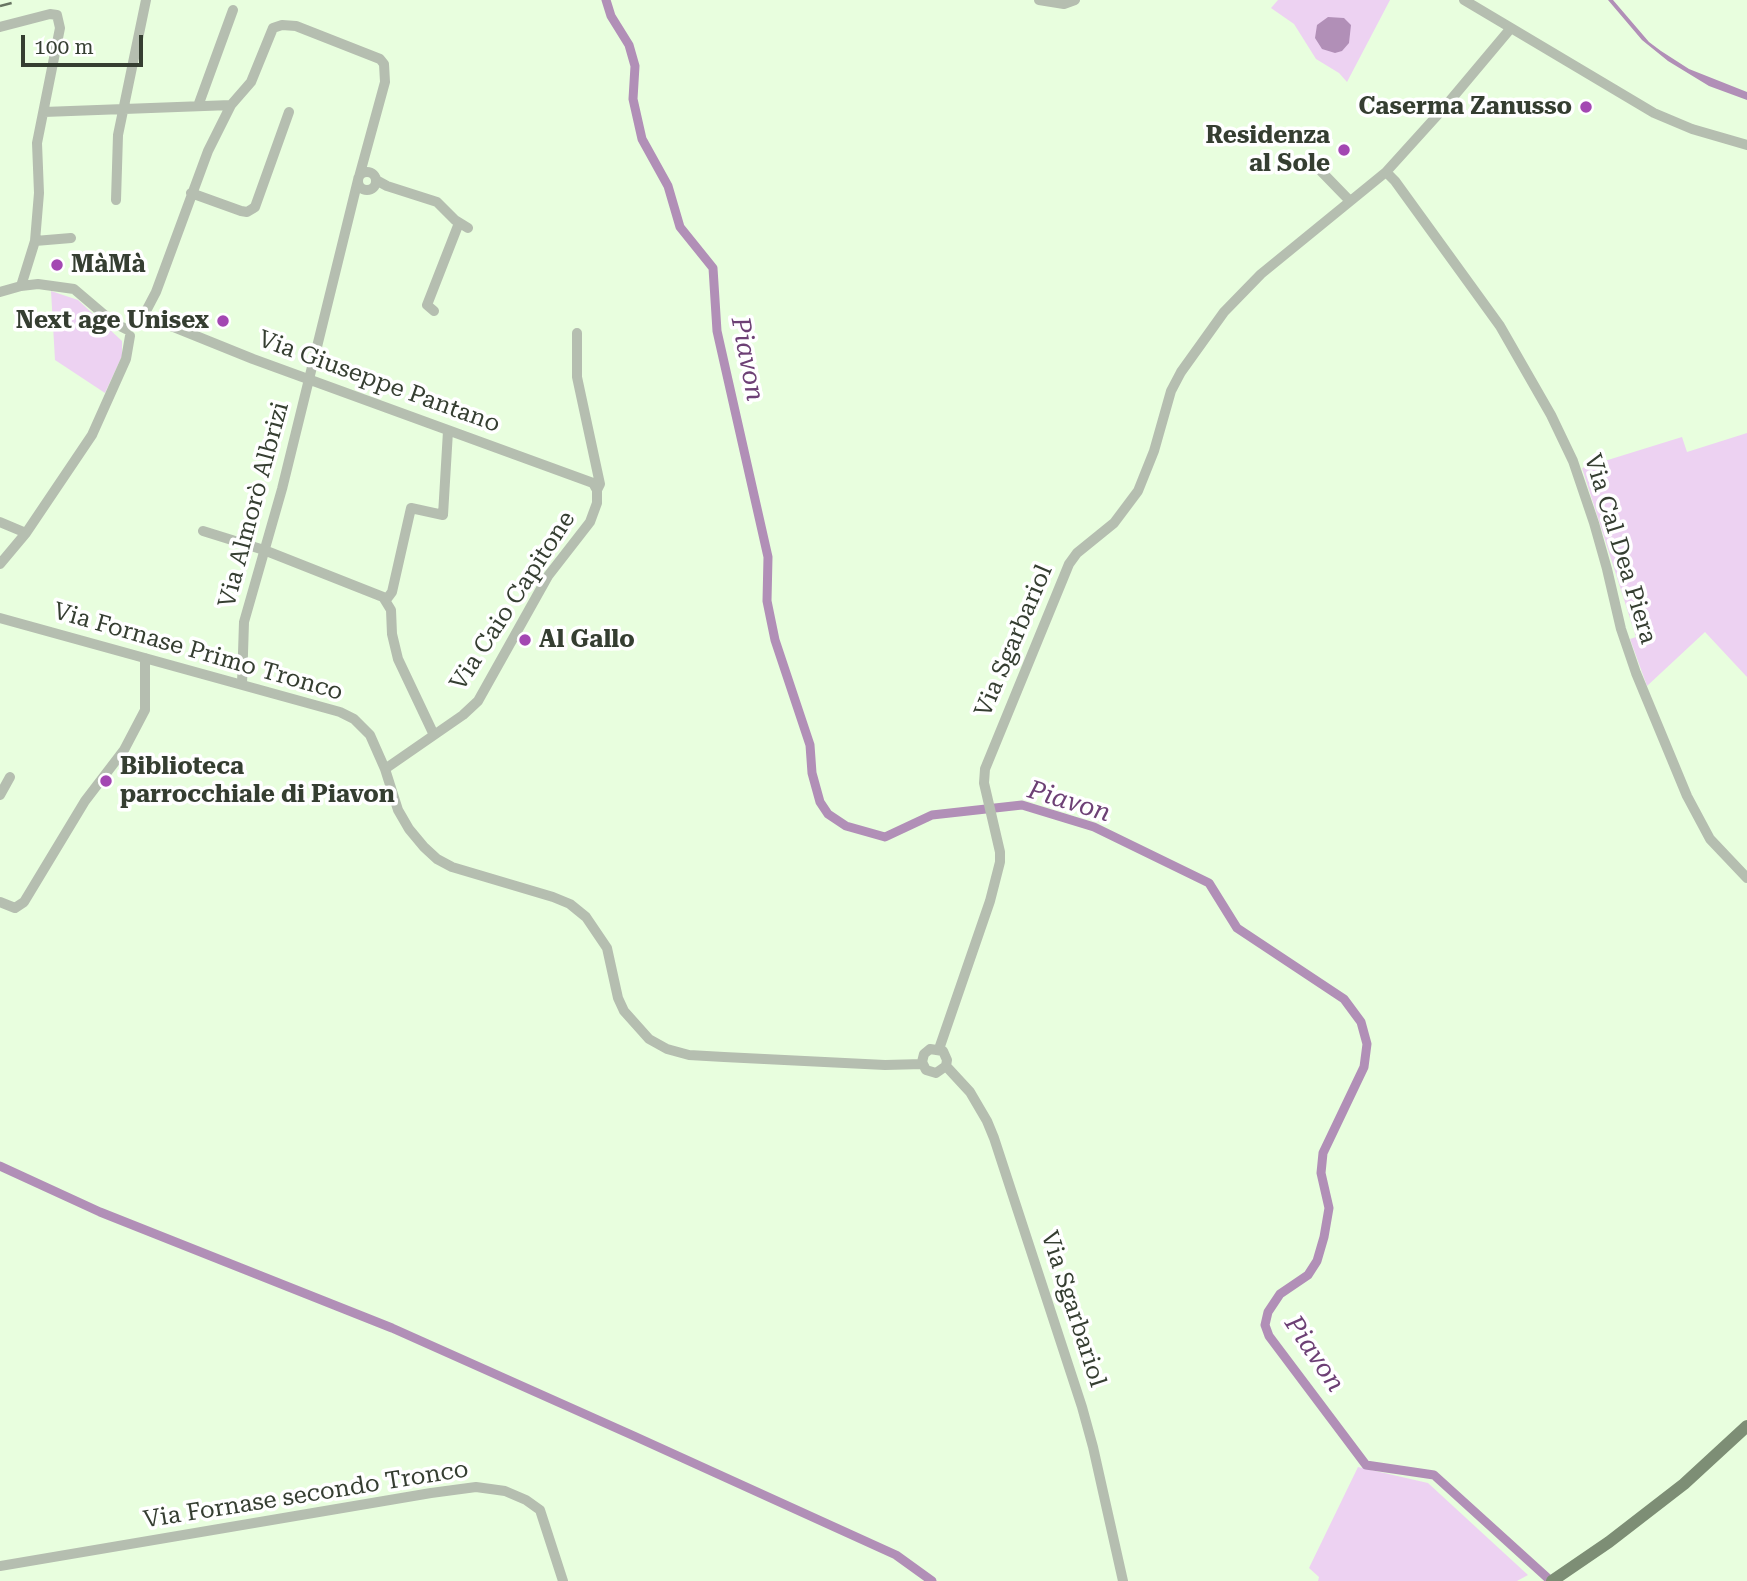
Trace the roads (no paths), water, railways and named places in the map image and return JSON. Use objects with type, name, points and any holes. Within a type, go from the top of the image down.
[{"type":"main road","points":[[1555,1579],[1684,1484],[1747,1426]]},
{"type":"street","points":[[117,200],[116,148],[146,0]]},
{"type":"street","points":[[1039,0],[1064,4],[1075,0]]},
{"type":"street","points":[[1464,0],[1654,113],[1692,129],[1747,145]]},
{"type":"street","points":[[198,106],[233,10]]},
{"type":"street","points":[[0,26],[50,14],[57,15],[60,28],[37,143],[39,193],[35,241],[21,286]]},
{"type":"street","points":[[0,564],[26,533],[92,435],[126,359],[130,346],[130,330],[144,315],[156,292],[208,151],[231,105],[251,82],[270,31],[277,25],[296,26],[380,59],[386,69],[365,158],[367,181],[437,202],[463,225],[427,305],[434,311]]},
{"type":"street","name":"Via Sgarbariol","points":[[939,1049],[997,878],[1000,852],[984,783],[988,758],[1069,564],[1077,552],[1114,523],[1138,491],[1154,451],[1171,391],[1181,372],[1237,297],[1261,274],[1386,172],[1511,28]]},
{"type":"street","points":[[44,112],[231,105]]},
{"type":"street","points":[[191,193],[241,211],[247,212],[255,207],[289,112]]},
{"type":"street","points":[[1315,164],[1350,201]]},
{"type":"street","name":"Via Cal Dea Piera","points":[[1386,172],[1500,326],[1551,415],[1573,461],[1594,523],[1608,569],[1621,629],[1636,673],[1687,796],[1710,839],[1747,878]]},
{"type":"street","name":"Via Almorò Albrizi","points":[[242,684],[244,622],[282,489],[354,202],[367,181]]},
{"type":"street","points":[[35,241],[71,238]]},
{"type":"street","points":[[0,293],[38,284],[74,289],[114,323],[130,330]]},
{"type":"street","name":"Via Giuseppe Pantano","points":[[144,315],[309,379],[593,483],[597,490]]},
{"type":"street","name":"Via Caio Capitone","points":[[385,769],[463,715],[485,690],[548,576],[590,522],[597,503],[600,481],[577,377],[577,333]]},
{"type":"street","points":[[386,600],[392,592],[411,508],[443,515],[449,431]]},
{"type":"street","points":[[0,522],[26,533]]},
{"type":"street","points":[[203,531],[264,550],[386,600],[391,610],[391,634],[398,659],[434,735]]},
{"type":"street","name":"Via Fornase Primo Tronco","points":[[0,618],[242,684],[340,712],[354,719],[370,735],[385,769],[398,810],[409,829],[437,859],[452,867],[553,897],[570,904],[586,917],[607,948],[618,998],[624,1011],[649,1039],[667,1049],[688,1055],[724,1058],[884,1065],[923,1064]]},
{"type":"street","points":[[0,902],[15,908],[24,902],[85,801],[124,750],[145,710],[145,658]]},
{"type":"street","points":[[0,795],[10,777]]},
{"type":"street","name":"Via Sgarbariol","points":[[923,1064],[922,1058],[926,1051],[939,1049],[946,1055],[946,1066],[970,1092],[987,1121],[1086,1420],[1123,1581]]},
{"type":"street","points":[[923,1064],[926,1070],[936,1073],[946,1066]]},
{"type":"street","name":"Via Fornase secondo Tronco","points":[[0,1566],[476,1487],[505,1491],[526,1500],[540,1510],[563,1581]]},
{"type":"waterway","name":"Piavon","points":[[606,0],[611,16],[629,45],[635,66],[633,99],[642,139],[668,186],[680,227],[713,268],[717,331],[768,557],[767,601],[775,640],[810,745],[812,773],[820,802],[828,814],[846,826],[885,837],[932,815],[1022,805],[1094,827],[1209,883],[1237,928],[1344,999],[1361,1022],[1367,1044],[1364,1067],[1323,1153],[1321,1173],[1329,1208],[1324,1237],[1317,1261],[1308,1275],[1280,1294],[1268,1312],[1265,1325],[1269,1336],[1366,1465],[1434,1475],[1551,1581]]},
{"type":"waterway","points":[[0,1166],[100,1212],[392,1328],[896,1555],[932,1581]]},
{"type":"railway","points":[[0,6],[23,0]]},
{"type":"place","name":"Caserma Zanusso","points":[[1586,107]]},
{"type":"place","name":"Residenza al Sole","points":[[1344,150]]},
{"type":"place","name":"MàMà","points":[[57,265]]},
{"type":"place","name":"Next age Unisex","points":[[223,321]]},
{"type":"place","name":"Al Gallo","points":[[525,640]]},
{"type":"place","name":"Biblioteca parrocchiale di Piavon","points":[[106,781]]}]
